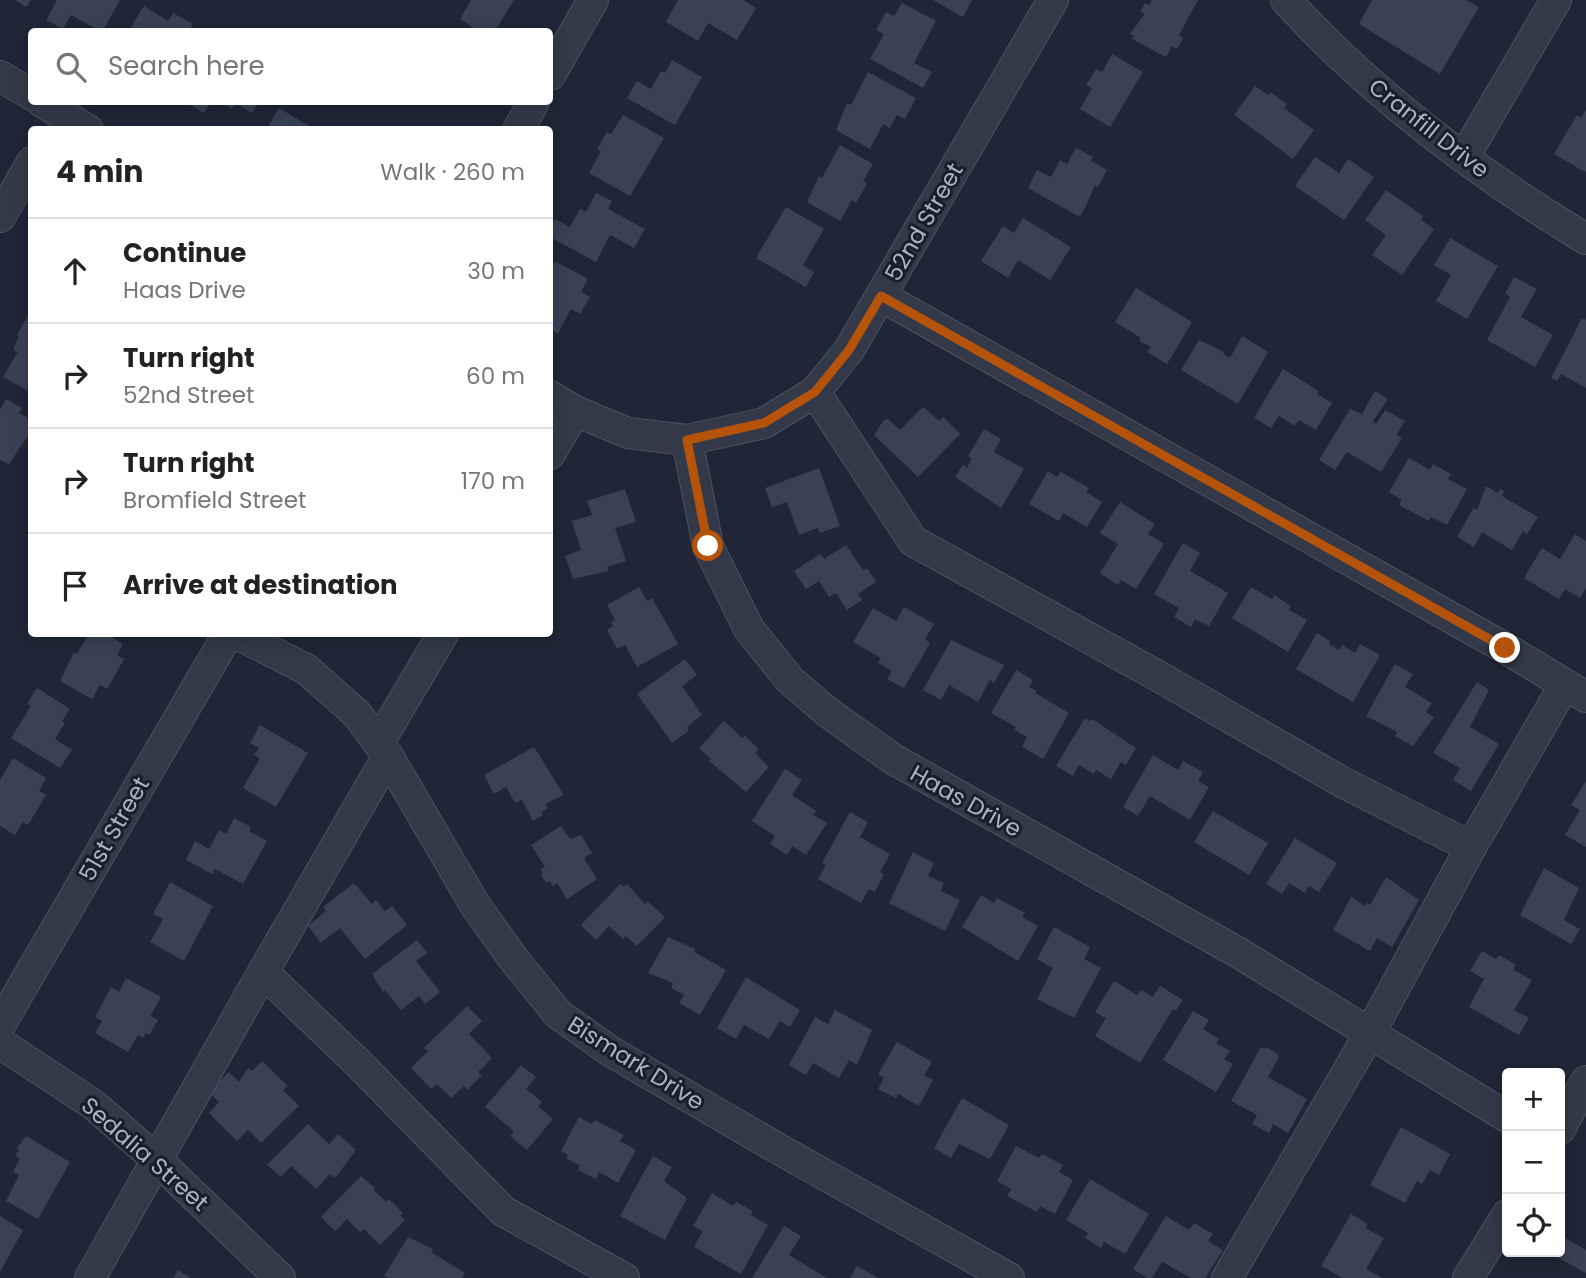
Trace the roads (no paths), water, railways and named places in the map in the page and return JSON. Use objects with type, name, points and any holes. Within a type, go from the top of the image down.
[{"type":"street","points":[[553,70],[593,0]]},
{"type":"street","name":"52nd Street","points":[[687,440],[764,423],[815,392],[849,350],[1053,0]]},
{"type":"street","name":"Cranfill Drive","points":[[1286,0],[1313,30],[1376,89],[1524,201],[1586,239]]},
{"type":"street","points":[[1464,158],[1556,0]]},
{"type":"street","points":[[0,76],[28,93]]},
{"type":"street","points":[[520,126],[532,105]]},
{"type":"street","points":[[50,115],[78,126]]},
{"type":"street","points":[[0,217],[28,169]]},
{"type":"street","points":[[881,296],[1576,690],[1471,847],[1370,1033],[1227,1278]]},
{"type":"street","points":[[815,392],[913,541],[1158,676],[1342,782],[1471,847]]},
{"type":"street","points":[[553,441],[562,403],[628,433],[687,440]]},
{"type":"street","name":"Haas Drive","points":[[687,440],[708,546],[749,629],[790,680],[826,711],[893,759],[1239,953],[1502,1114]]},
{"type":"street","name":"51st Street","points":[[0,1025],[226,637]]},
{"type":"street","name":"Bismark Drive","points":[[243,637],[306,669],[357,714],[384,749],[475,905],[558,1014],[622,1058],[1009,1278]]},
{"type":"street","points":[[90,1278],[263,972],[441,637]]},
{"type":"street","points":[[263,972],[358,1062],[503,1211],[624,1278]]},
{"type":"street","name":"Sedalia Street","points":[[0,1043],[94,1105],[158,1161],[280,1278]]},
{"type":"street","points":[[1565,1120],[1586,1081]]},
{"type":"street","points":[[1468,1278],[1502,1223]]}]
